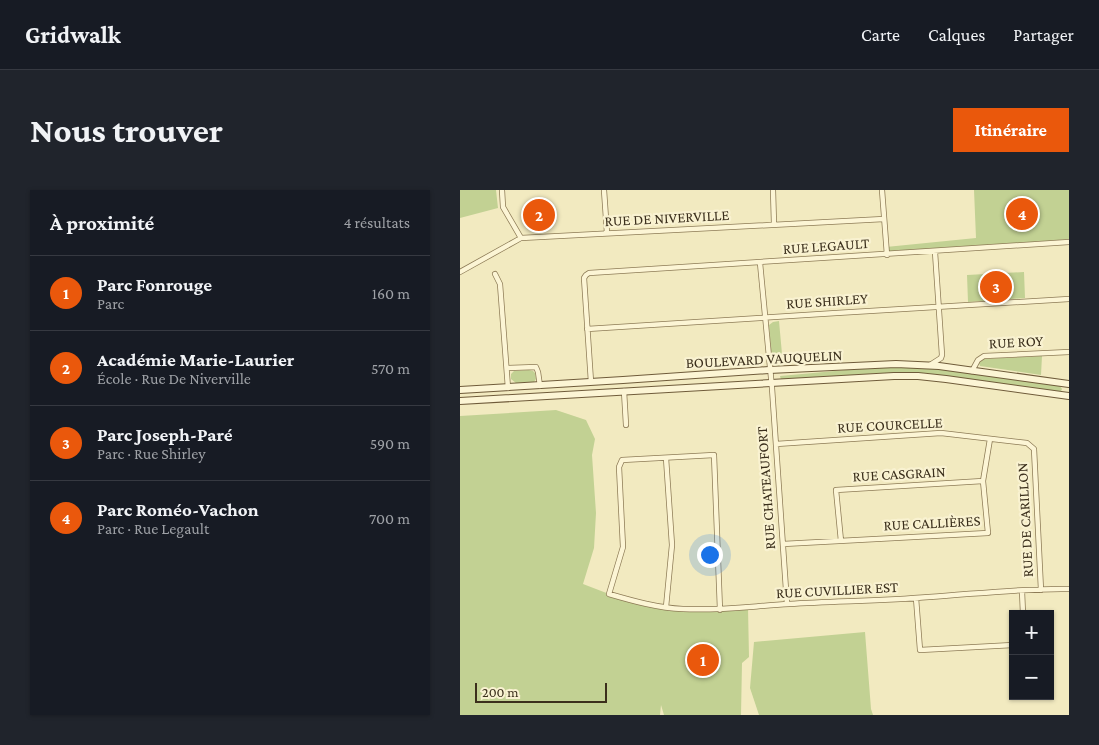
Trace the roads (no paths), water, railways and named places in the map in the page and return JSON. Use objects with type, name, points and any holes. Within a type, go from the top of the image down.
[{"type":"street","points":[[502,190],[503,207],[521,238]]},
{"type":"street","points":[[604,190],[607,233]]},
{"type":"street","points":[[773,190],[774,224]]},
{"type":"street","points":[[882,190],[886,255]]},
{"type":"street","name":"RUE DE NIVERVILLE","points":[[460,272],[521,238],[884,219]]},
{"type":"street","name":"RUE LEGAULT","points":[[588,330],[584,282],[586,275],[589,274],[1069,242]]},
{"type":"street","points":[[929,366],[940,359],[942,355],[935,252]]},
{"type":"street","name":"RUE CHATEAUFORT","points":[[760,263],[776,444],[787,604]]},
{"type":"street","points":[[494,274],[500,284],[508,368],[508,388]]},
{"type":"street","name":"RUE SHIRLEY","points":[[588,330],[1069,299]]},
{"type":"street","points":[[588,330],[591,382]]},
{"type":"street","name":"RUE ROY","points":[[972,371],[978,360],[984,356],[1069,352]]},
{"type":"street","name":"BOULEVARD VAUQUELIN","points":[[460,390],[769,370],[896,364],[929,366],[1069,384]]},
{"type":"street","points":[[508,368],[536,367],[540,386]]},
{"type":"street","name":"BOULEVARD VAUQUELIN","points":[[460,401],[868,377],[918,376],[1069,396]]},
{"type":"street","points":[[624,391],[626,426]]},
{"type":"street","name":"RUE COURCELLE","points":[[776,444],[942,433],[1027,443],[1034,449]]},
{"type":"street","name":"RUE CALLIÈRES","points":[[783,544],[988,533],[984,481],[990,439]]},
{"type":"street","name":"RUE DE CARILLON","points":[[1034,449],[1040,590]]},
{"type":"street","points":[[666,607],[672,545],[666,458],[714,455],[720,610]]},
{"type":"street","name":"RUE CUVILLIER EST","points":[[666,458],[622,460],[619,467],[624,547],[609,594],[644,604],[682,609],[720,610],[787,604],[1069,590]]},
{"type":"street","name":"RUE CASGRAIN","points":[[841,541],[836,490],[984,481]]},
{"type":"street","points":[[1022,591],[1023,610]]},
{"type":"street","points":[[916,598],[920,650],[1009,645]]},
{"type":"place","name":"Parc Roméo-Vachon","points":[[1022,214]]},
{"type":"place","name":"Académie Marie-Laurier","points":[[539,215]]},
{"type":"place","name":"Parc Joseph-Paré","points":[[996,287]]},
{"type":"place","name":"Parc Fonrouge","points":[[703,660]]}]
